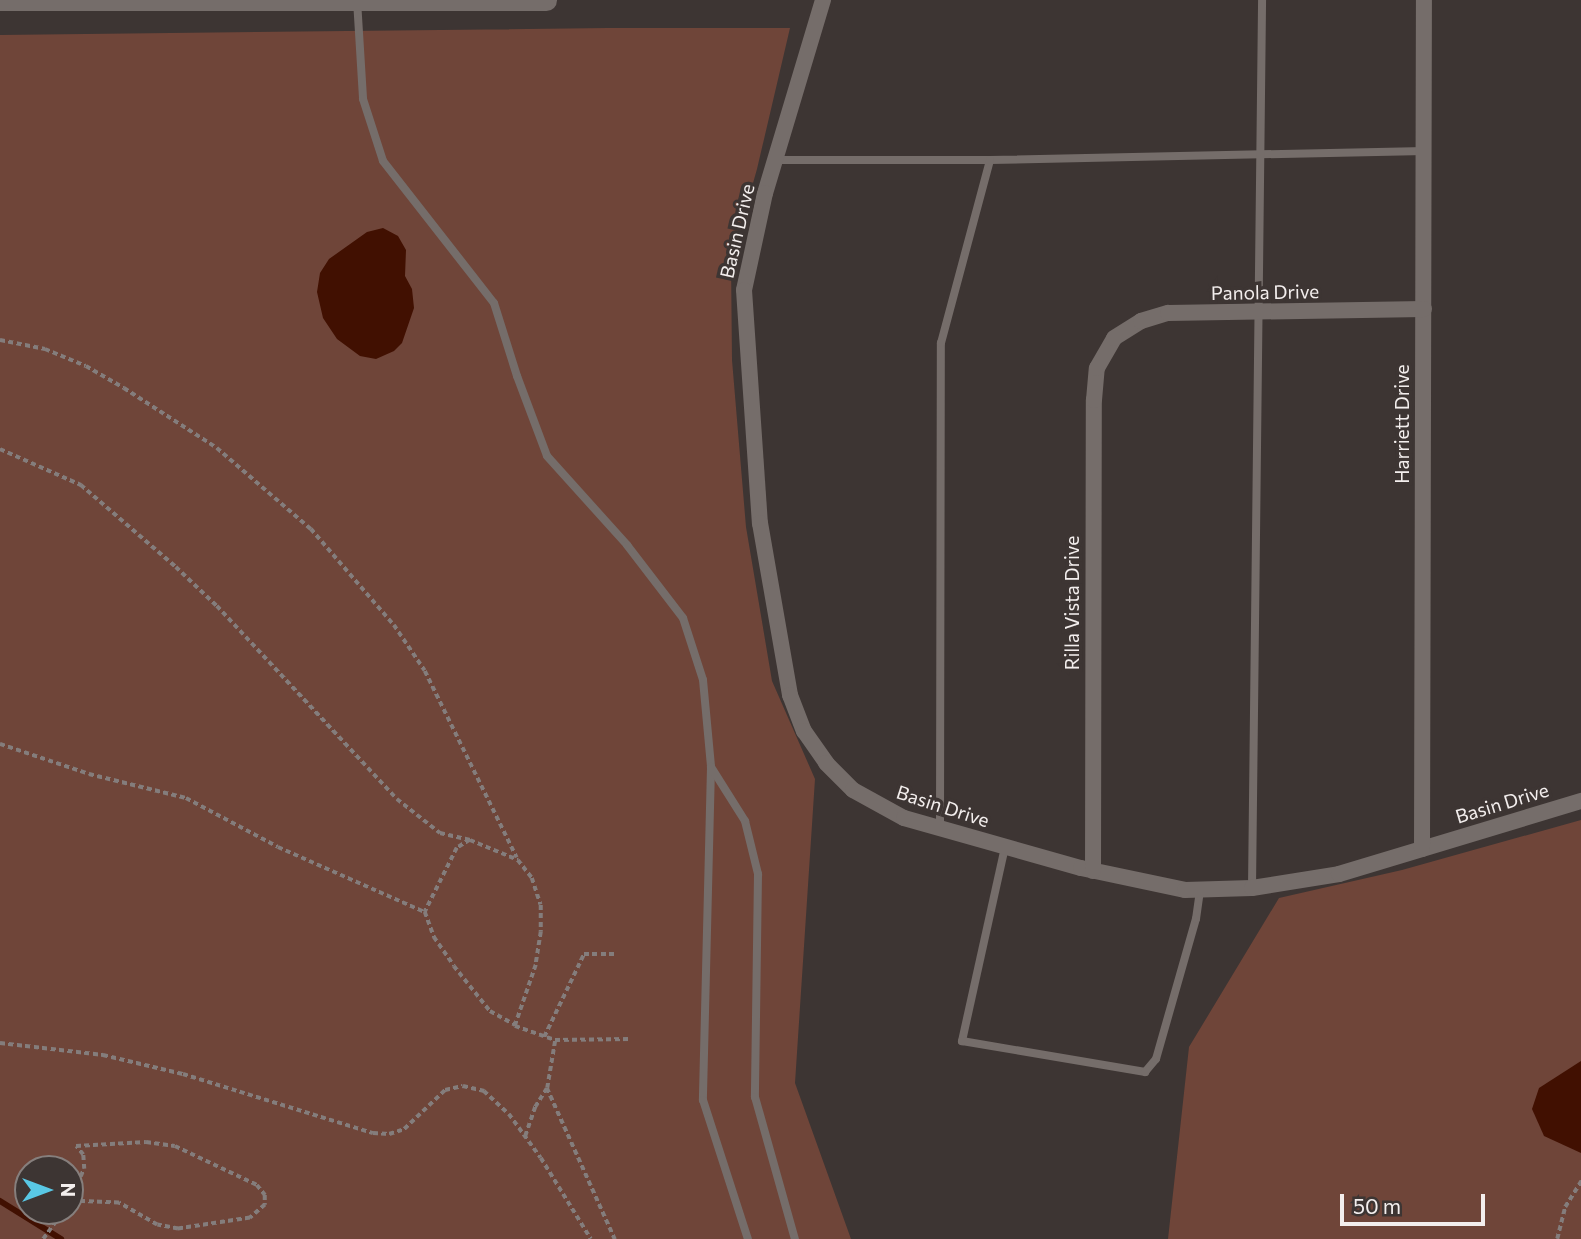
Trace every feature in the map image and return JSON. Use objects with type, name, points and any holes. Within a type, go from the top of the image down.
[{"type":"main road","points":[[0,0],[546,0]]},
{"type":"street","name":"Basin Drive","points":[[823,0],[765,193],[744,290],[760,523],[790,695],[804,730],[825,763],[853,790],[886,811],[1093,872],[1185,890],[1252,888],[1339,874],[1581,801]]},
{"type":"street","name":"Harriett Drive","points":[[1422,849],[1424,0]]},
{"type":"street","name":"Panola Drive","points":[[1114,338],[1141,321],[1168,313],[1256,314],[1424,309]]},
{"type":"street","name":"Rilla Vista Drive","points":[[1093,872],[1094,400],[1097,368],[1114,338]]},
{"type":"lane","points":[[356,0],[363,99],[383,161],[494,303],[517,376],[547,456],[627,545],[683,618],[703,680],[712,767],[703,1100],[748,1239]]},
{"type":"lane","points":[[1252,888],[1256,314],[1262,0]]},
{"type":"lane","points":[[777,160],[990,160],[1425,151]]},
{"type":"lane","points":[[940,828],[941,343],[990,160]]},
{"type":"lane","points":[[712,767],[745,821],[758,874],[755,1097],[795,1239]]},
{"type":"lane","points":[[1005,847],[962,1041],[1145,1072],[1156,1059],[1196,919],[1200,890]]},
{"type":"path","points":[[0,340],[45,349],[86,366],[217,448],[311,529],[394,625],[425,671],[518,860],[532,878],[541,905],[541,932],[536,965],[515,1026]]},
{"type":"path","points":[[0,449],[81,485],[216,606],[397,799],[440,832],[470,839],[518,860]]},
{"type":"path","points":[[0,744],[89,774],[186,798],[278,847],[425,912],[434,937],[454,966],[490,1011],[515,1026],[555,1041],[630,1039]]},
{"type":"path","points":[[425,912],[457,848],[470,839]]},
{"type":"path","points":[[544,1037],[584,954],[617,954]]},
{"type":"path","points":[[525,1136],[535,1107],[547,1088],[555,1041]]},
{"type":"path","points":[[0,1043],[103,1055],[183,1074],[373,1133],[404,1129],[445,1090],[463,1086],[484,1091],[509,1114],[525,1136],[591,1239]]},
{"type":"path","points":[[547,1088],[615,1239]]},
{"type":"path","points":[[146,1142],[175,1146],[257,1185],[265,1195],[265,1205],[250,1218],[178,1228],[157,1226],[119,1203],[70,1200],[84,1169],[83,1155],[76,1146],[146,1142]]},
{"type":"path","points":[[1557,1239],[1565,1207],[1581,1181]]},
{"type":"shaded area","points":[[790,28],[757,169],[731,261],[732,360],[746,527],[772,681],[815,779],[795,1083],[851,1239],[0,1239],[0,35]]},
{"type":"shaded area","points":[[383,228],[398,236],[406,250],[405,276],[412,289],[414,308],[402,343],[394,351],[376,359],[360,356],[337,339],[323,318],[317,292],[320,273],[329,259],[367,232]]},
{"type":"shaded area","points":[[1581,820],[1581,1239],[1168,1239],[1189,1047],[1279,898],[1402,870]]},
{"type":"shaded area","points":[[1581,1061],[1581,1153],[1544,1136],[1532,1109],[1539,1088]]},
{"type":"waterway","points":[[0,1201],[61,1239]]}]
